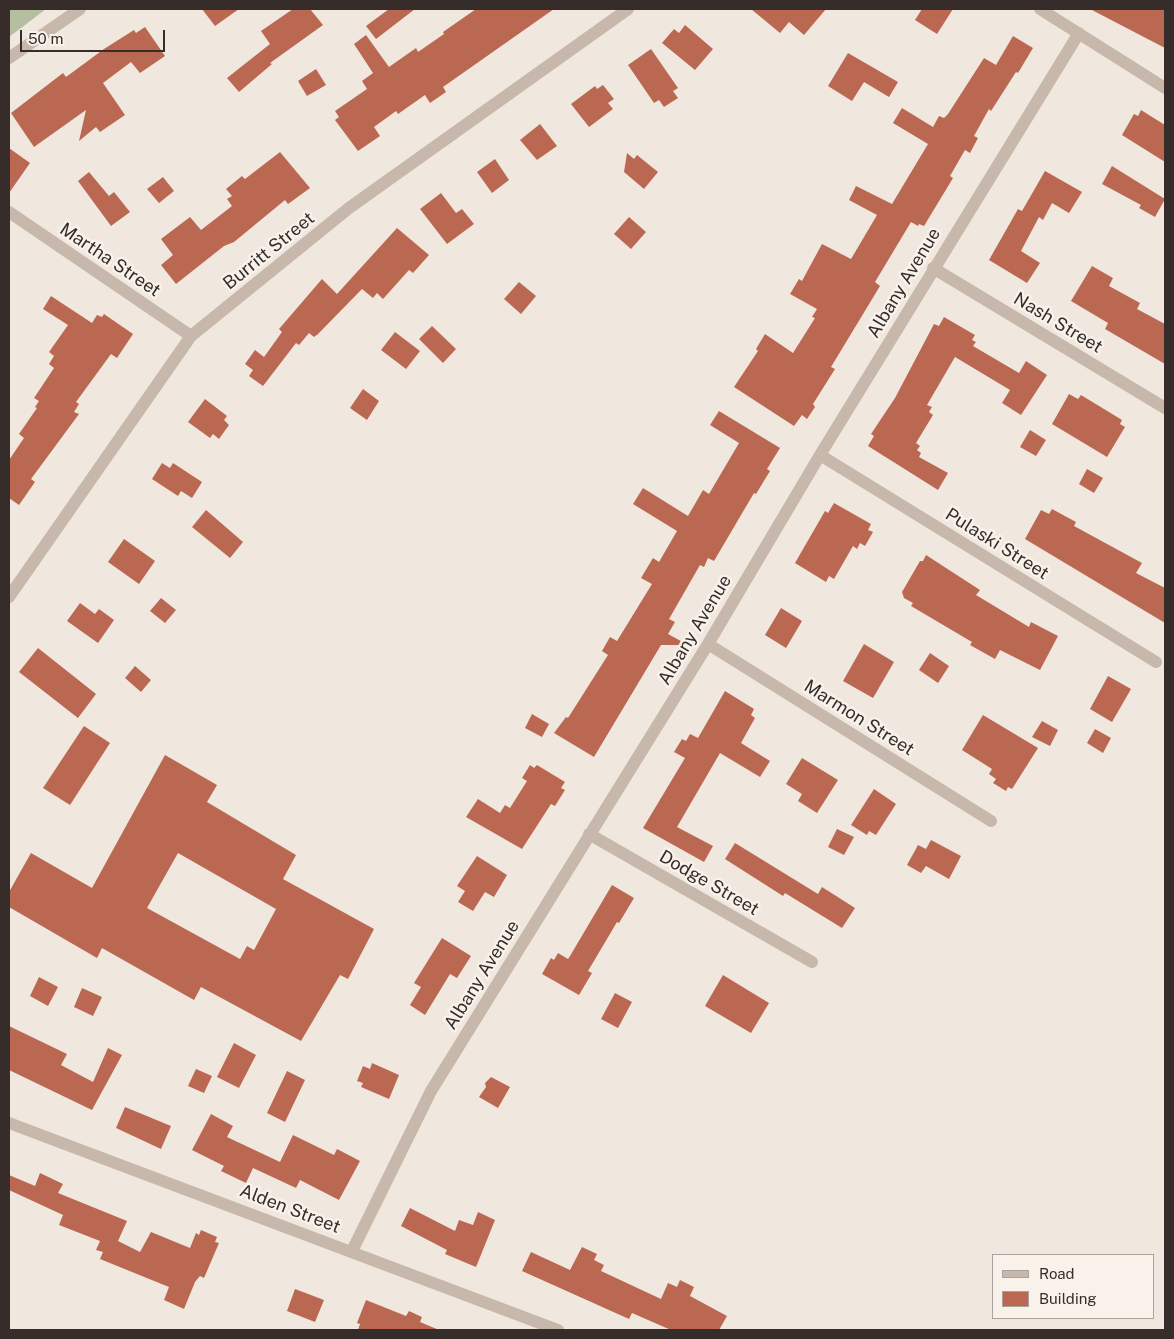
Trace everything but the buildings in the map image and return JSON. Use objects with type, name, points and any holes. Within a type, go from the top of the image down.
[{"type":"street","points":[[9,58],[80,9]]},
{"type":"street","name":"Burritt Street","points":[[9,598],[191,336],[349,208],[628,9]]},
{"type":"street","points":[[1042,10],[1165,88]]},
{"type":"street","name":"Albany Avenue","points":[[352,1251],[431,1091],[708,644],[933,268],[1078,33]]},
{"type":"street","name":"Martha Street","points":[[9,212],[191,336]]},
{"type":"street","name":"Nash Street","points":[[933,268],[1165,408]]},
{"type":"street","name":"Pulaski Street","points":[[820,455],[1156,662]]},
{"type":"street","name":"Marmon Street","points":[[708,644],[991,821]]},
{"type":"street","name":"Dodge Street","points":[[589,834],[812,962]]},
{"type":"street","name":"Alden Street","points":[[9,1123],[558,1330]]},
{"type":"green space","points":[[9,9],[46,9],[9,37]]}]
